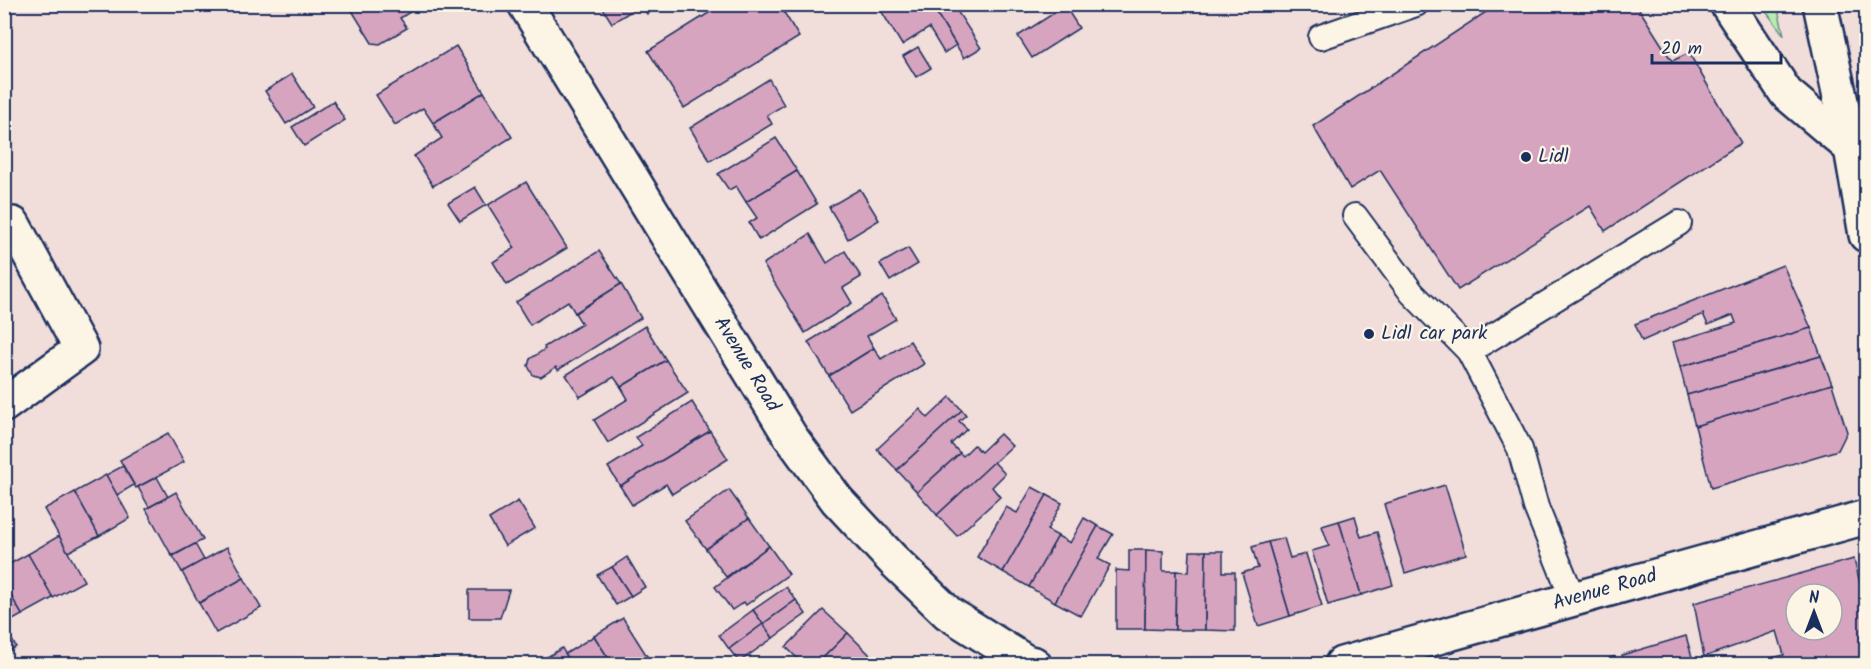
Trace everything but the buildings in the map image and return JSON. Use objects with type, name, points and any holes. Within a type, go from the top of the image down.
[{"type":"street","name":"Avenue Road","points":[[525,4],[790,436],[837,500],[893,560],[948,613],[1026,662],[1034,664]]},
{"type":"street","points":[[1727,4],[1786,93],[1859,147]]},
{"type":"street","points":[[1820,4],[1859,147],[1866,236]]},
{"type":"street","points":[[4,405],[81,349],[13,224]]},
{"type":"street","name":"Avenue Road","points":[[1342,664],[1866,517]]},
{"type":"lane","points":[[1321,37],[1416,4]]},
{"type":"lane","points":[[1356,216],[1412,293],[1469,351],[1520,448],[1536,507],[1573,599]]},
{"type":"lane","points":[[1469,351],[1679,223]]},
{"type":"green space","points":[[1761,5],[1777,5],[1784,35]]},
{"type":"place","name":"Lidl","points":[[1526,157]]},
{"type":"place","name":"Lidl car park","points":[[1369,334]]}]
